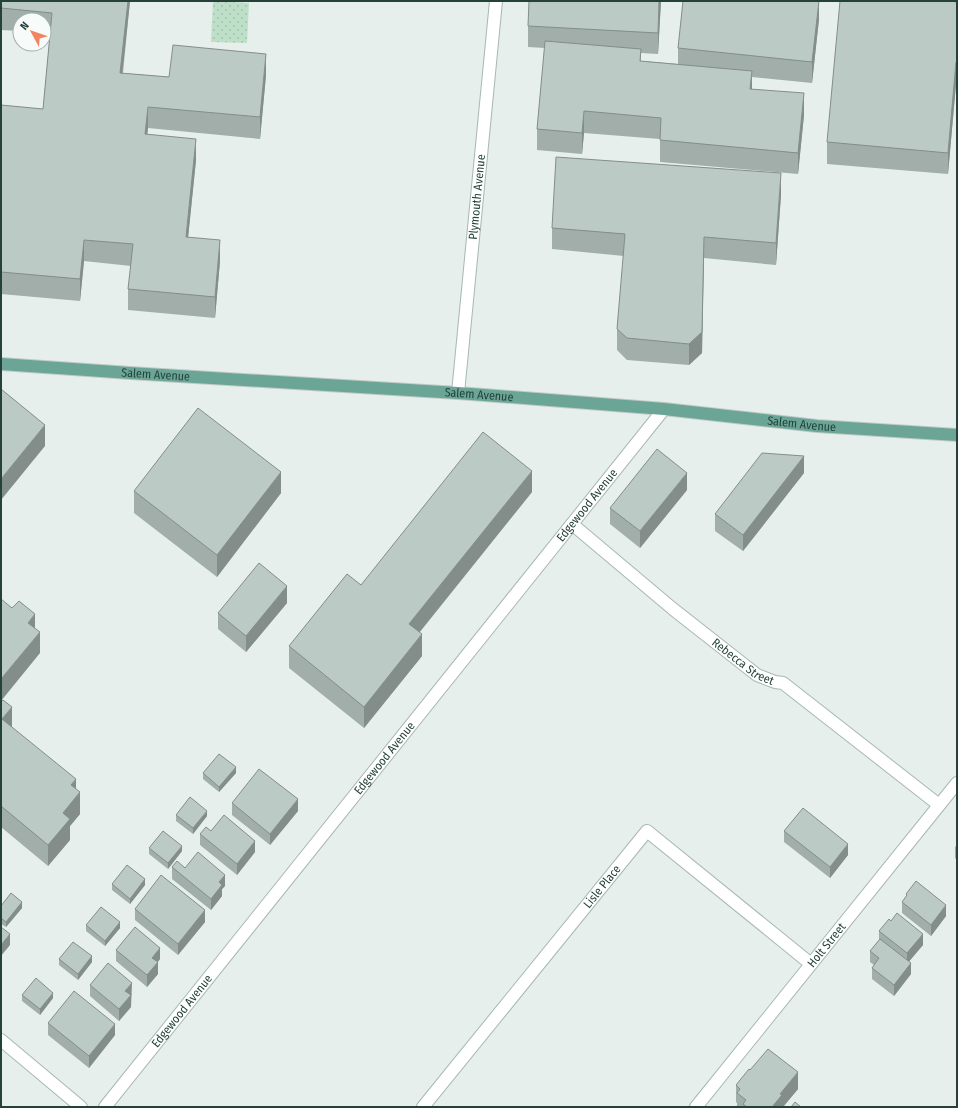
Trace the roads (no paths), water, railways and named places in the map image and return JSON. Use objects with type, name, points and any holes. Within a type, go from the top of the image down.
[{"type":"main road","name":"Salem Avenue","points":[[1,364],[458,393],[664,409],[817,426],[957,435]]},
{"type":"street","name":"Plymouth Avenue","points":[[458,393],[496,1]]},
{"type":"street","name":"Edgewood Avenue","points":[[105,1107],[664,409]]},
{"type":"street","name":"Rebecca Street","points":[[572,524],[673,610],[757,675],[775,682],[783,683],[939,805]]},
{"type":"street","name":"Holt Street","points":[[696,1107],[957,783]]},
{"type":"street","name":"Lisle Place","points":[[423,1107],[647,831],[811,964]]},
{"type":"street","points":[[1,1040],[81,1107]]}]
